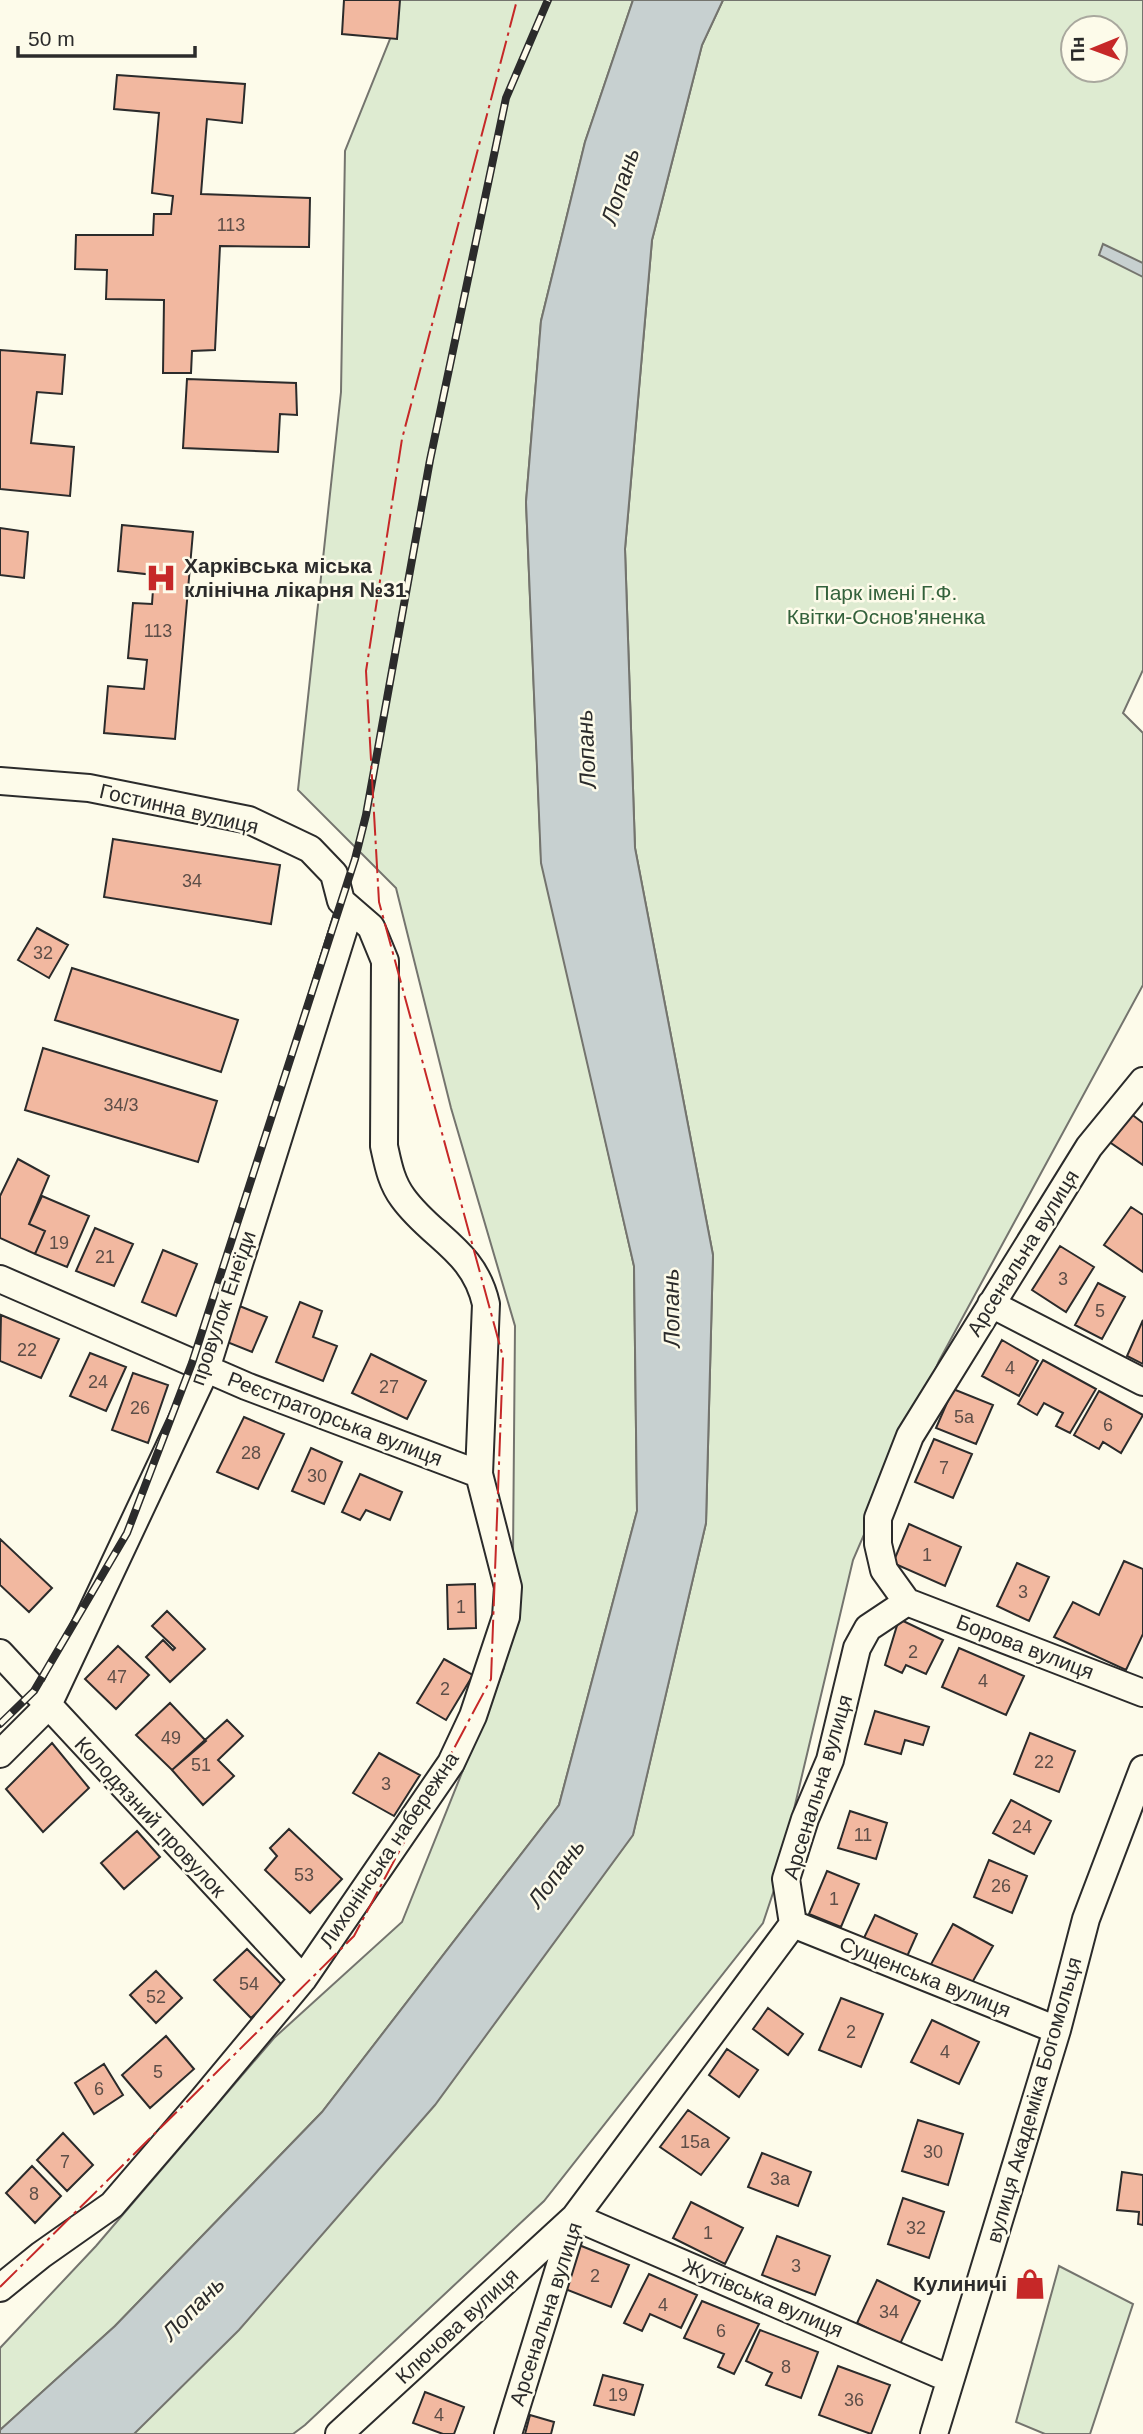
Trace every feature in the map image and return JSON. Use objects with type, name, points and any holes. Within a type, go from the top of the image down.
[{"type":"street","name":"Гостинна вулиця","points":[[0,781],[89,788],[249,820],[310,849],[334,874],[341,901],[354,912]]},
{"type":"street","name":"провулок Енеїди","points":[[0,1754],[47,1707],[206,1369],[354,912]]},
{"type":"street","name":"Лихонінська набережна","points":[[0,2288],[41,2255],[112,2205],[303,1979],[451,1763],[473,1716],[506,1616],[508,1587],[479,1474],[486,1304],[481,1283],[468,1263],[403,1198],[390,1175],[383,1146],[385,961],[371,927],[354,912]]},
{"type":"street","name":"Арсенальна вулиця","points":[[508,2434],[575,2217],[793,1924],[786,1879],[805,1819],[831,1760],[857,1648],[868,1629],[907,1602],[884,1570],[878,1544],[878,1518],[910,1436],[1089,1147],[1143,1082]]},
{"type":"street","name":"Реєстраторська вулиця","points":[[0,1279],[206,1369],[479,1474]]},
{"type":"street","points":[[991,1304],[1143,1381]]},
{"type":"street","name":"Борова вулиця","points":[[907,1602],[1143,1693]]},
{"type":"street","name":"Колодязний провулок","points":[[0,1653],[47,1707],[303,1979]]},
{"type":"street","name":"вулиця Академіка Богомольця","points":[[934,2434],[1057,2030],[1086,1919],[1143,1769]]},
{"type":"street","name":"Сущенська вулиця","points":[[793,1924],[1057,2030]]},
{"type":"street","name":"Жутівська вулиця","points":[[575,2217],[950,2379]]},
{"type":"street","name":"Ключова вулиця","points":[[340,2434],[575,2217]]},
{"type":"green space","points":[[344,0],[633,0],[585,142],[541,321],[526,502],[541,857],[634,1266],[637,1511],[559,1805],[322,2112],[115,2326],[0,2430],[0,2348],[96,2246],[274,2038],[402,1922],[504,1668],[513,1554],[515,1326],[451,1108],[396,888],[298,790],[341,392],[345,151],[398,19]]},
{"type":"green space","name":"Парк імені Г.Ф. Квітки-Основ'яненка","points":[[723,0],[1143,0],[1143,670],[1123,713],[1143,733],[1143,985],[939,1361],[853,1560],[777,1881],[763,1923],[544,2201],[305,2425],[293,2434],[132,2434],[451,2082],[633,1834],[706,1523],[713,1255],[635,848],[625,549],[652,240],[702,45]]},
{"type":"green space","points":[[1059,2266],[1133,2304],[1090,2434],[1045,2434],[1016,2422]]},
{"type":"water","name":"Лопань","points":[[633,0],[723,0],[702,45],[652,240],[625,549],[635,848],[713,1255],[706,1523],[633,1835],[435,2105],[239,2330],[134,2434],[0,2434],[0,2430],[115,2326],[322,2112],[559,1805],[637,1511],[634,1266],[541,863],[526,502],[541,321],[585,142]]},
{"type":"water","points":[[1103,244],[1143,263],[1143,277],[1099,255]]},
{"type":"building","points":[[344,0],[400,0],[397,39],[342,34]]},
{"type":"building","points":[[117,75],[245,84],[242,123],[207,119],[201,194],[310,198],[309,247],[220,246],[215,350],[192,351],[191,373],[163,373],[164,300],[106,299],[107,270],[75,269],[76,235],[153,235],[154,214],[171,214],[173,196],[152,193],[159,113],[114,109]]},
{"type":"building","points":[[0,350],[65,355],[62,394],[37,392],[31,443],[74,447],[70,496],[0,489]]},
{"type":"building","points":[[187,379],[296,383],[297,415],[280,414],[278,452],[183,448]]},
{"type":"building","points":[[122,525],[193,532],[175,739],[104,733],[108,686],[144,689],[147,660],[128,658],[133,603],[152,604],[154,575],[118,571]]},
{"type":"building","points":[[0,528],[28,532],[24,578],[0,575]]},
{"type":"building","points":[[113,839],[280,865],[271,924],[104,897]]},
{"type":"building","points":[[37,928],[68,945],[49,978],[18,960]]},
{"type":"building","points":[[72,968],[238,1020],[221,1072],[55,1020]]},
{"type":"building","points":[[43,1048],[217,1101],[198,1162],[25,1110]]},
{"type":"building","points":[[1130,1113],[1143,1123],[1143,1165],[1108,1141]]},
{"type":"building","points":[[18,1159],[49,1176],[29,1224],[45,1231],[35,1254],[0,1238],[0,1196]]},
{"type":"building","points":[[42,1196],[89,1216],[67,1267],[35,1254],[45,1231],[29,1224]]},
{"type":"building","points":[[1131,1207],[1143,1215],[1143,1272],[1104,1245]]},
{"type":"building","points":[[95,1228],[133,1244],[114,1286],[76,1271]]},
{"type":"building","points":[[1060,1246],[1094,1267],[1066,1312],[1032,1290]]},
{"type":"building","points":[[163,1250],[197,1264],[176,1316],[142,1302]]},
{"type":"building","points":[[1098,1283],[1125,1297],[1102,1339],[1075,1325]]},
{"type":"building","points":[[300,1302],[322,1311],[313,1337],[337,1346],[323,1381],[276,1362]]},
{"type":"building","points":[[237,1305],[267,1317],[252,1352],[222,1340]]},
{"type":"building","points":[[1,1315],[59,1339],[41,1378],[0,1361]]},
{"type":"building","points":[[1143,1320],[1143,1364],[1127,1356]]},
{"type":"building","points":[[1002,1340],[1038,1361],[1019,1396],[982,1376]]},
{"type":"building","points":[[90,1353],[126,1367],[106,1411],[70,1396]]},
{"type":"building","points":[[371,1354],[426,1381],[407,1419],[352,1393]]},
{"type":"building","points":[[1043,1360],[1096,1389],[1070,1433],[1056,1426],[1063,1413],[1044,1403],[1037,1415],[1018,1404]]},
{"type":"building","points":[[133,1373],[168,1385],[148,1443],[112,1430]]},
{"type":"building","points":[[953,1389],[993,1405],[976,1444],[936,1428]]},
{"type":"building","points":[[1099,1391],[1143,1415],[1121,1453],[1103,1442],[1099,1449],[1074,1435]]},
{"type":"building","points":[[244,1417],[284,1434],[258,1489],[217,1472]]},
{"type":"building","points":[[934,1439],[972,1454],[953,1498],[915,1482]]},
{"type":"building","points":[[311,1448],[342,1462],[324,1504],[292,1491]]},
{"type":"building","points":[[360,1474],[402,1492],[390,1520],[366,1510],[360,1520],[342,1512]]},
{"type":"building","points":[[909,1524],[961,1547],[945,1586],[893,1563]]},
{"type":"building","points":[[0,1539],[52,1588],[29,1612],[0,1585]]},
{"type":"building","points":[[1124,1561],[1143,1569],[1143,1634],[1126,1670],[1054,1637],[1073,1602],[1099,1615]]},
{"type":"building","points":[[1017,1563],[1049,1577],[1029,1621],[997,1606]]},
{"type":"building","points":[[475,1584],[476,1628],[448,1629],[447,1585]]},
{"type":"building","points":[[167,1611],[205,1649],[170,1682],[146,1657],[163,1640],[173,1650],[175,1648],[152,1626]]},
{"type":"building","points":[[899,1619],[943,1640],[926,1674],[906,1665],[902,1673],[885,1665]]},
{"type":"building","points":[[118,1646],[149,1675],[116,1709],[85,1679]]},
{"type":"building","points":[[959,1648],[1024,1676],[1006,1715],[942,1687]]},
{"type":"building","points":[[444,1659],[473,1675],[446,1720],[417,1703]]},
{"type":"building","points":[[170,1703],[206,1741],[172,1770],[136,1735]]},
{"type":"building","points":[[875,1711],[929,1727],[923,1745],[905,1740],[901,1754],[865,1744]]},
{"type":"building","points":[[227,1720],[243,1736],[218,1760],[234,1776],[203,1805],[172,1770]]},
{"type":"building","points":[[1030,1733],[1075,1751],[1059,1792],[1014,1774]]},
{"type":"building","points":[[52,1743],[89,1788],[43,1832],[6,1789]]},
{"type":"building","points":[[379,1753],[420,1775],[394,1816],[353,1793]]},
{"type":"building","points":[[1011,1800],[1051,1821],[1034,1854],[993,1833]]},
{"type":"building","points":[[850,1811],[887,1823],[876,1859],[838,1848]]},
{"type":"building","points":[[289,1829],[342,1879],[310,1913],[265,1870],[277,1856],[270,1848]]},
{"type":"building","points":[[137,1831],[160,1857],[124,1889],[101,1863]]},
{"type":"building","points":[[989,1860],[1027,1876],[1012,1913],[974,1897]]},
{"type":"building","points":[[827,1871],[859,1884],[841,1927],[809,1914]]},
{"type":"building","points":[[875,1915],[917,1934],[905,1961],[862,1942]]},
{"type":"building","points":[[953,1924],[993,1946],[969,1988],[930,1966]]},
{"type":"building","points":[[247,1949],[284,1987],[251,2018],[214,1980]]},
{"type":"building","points":[[156,1971],[182,1998],[156,2023],[130,1995]]},
{"type":"building","points":[[841,1998],[883,2014],[861,2067],[819,2050]]},
{"type":"building","points":[[768,2008],[803,2034],[788,2055],[753,2029]]},
{"type":"building","points":[[932,2020],[979,2042],[959,2084],[911,2062]]},
{"type":"building","points":[[166,2036],[194,2069],[150,2108],[122,2075]]},
{"type":"building","points":[[727,2049],[758,2070],[739,2097],[709,2075]]},
{"type":"building","points":[[104,2064],[123,2095],[94,2114],[75,2083]]},
{"type":"building","points":[[688,2110],[729,2138],[701,2175],[660,2147]]},
{"type":"building","points":[[918,2120],[963,2134],[948,2185],[902,2171]]},
{"type":"building","points":[[63,2133],[93,2165],[67,2191],[37,2160]]},
{"type":"building","points":[[762,2153],[811,2172],[798,2206],[748,2187]]},
{"type":"building","points":[[32,2166],[61,2196],[35,2223],[6,2193]]},
{"type":"building","points":[[1122,2172],[1143,2175],[1143,2225],[1138,2224],[1139,2212],[1117,2210]]},
{"type":"building","points":[[903,2198],[944,2212],[929,2258],[888,2244]]},
{"type":"building","points":[[691,2202],[743,2228],[725,2264],[673,2238]]},
{"type":"building","points":[[777,2236],[830,2256],[815,2295],[762,2275]]},
{"type":"building","points":[[579,2245],[629,2265],[611,2307],[560,2287]]},
{"type":"building","points":[[649,2274],[697,2295],[681,2328],[650,2314],[642,2331],[624,2323]]},
{"type":"building","points":[[877,2280],[920,2301],[900,2344],[857,2323]]},
{"type":"building","points":[[702,2301],[759,2324],[734,2374],[718,2367],[724,2354],[684,2338]]},
{"type":"building","points":[[760,2330],[818,2352],[801,2398],[766,2385],[772,2373],[746,2361]]},
{"type":"building","points":[[838,2366],[890,2385],[871,2434],[819,2415]]},
{"type":"building","points":[[603,2375],[643,2385],[634,2415],[594,2405]]},
{"type":"building","points":[[425,2392],[464,2407],[454,2434],[443,2434],[413,2423]]},
{"type":"building","points":[[530,2415],[554,2422],[551,2434],[525,2434]]},
{"type":"railway","points":[[0,1724],[34,1691],[127,1533],[192,1363],[355,859],[366,815],[430,460],[506,98],[548,0]]},
{"type":"power","points":[[0,2287],[354,1936],[491,1679],[503,1357],[379,902],[366,671],[402,439],[517,0]]},
{"type":"place","name":"Харківська міська клінічна лікарня №31","points":[[161,578]]},
{"type":"place","name":"Кулиничі","points":[[1030,2284]]}]
